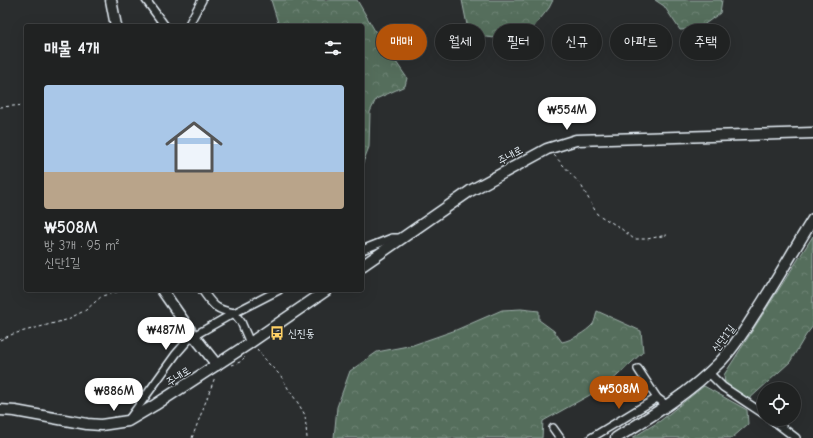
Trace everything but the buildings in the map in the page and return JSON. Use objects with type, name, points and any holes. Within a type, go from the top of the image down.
[{"type":"main road","points":[[111,0],[116,24]]},
{"type":"main road","name":"주내로","points":[[364,265],[470,191],[547,149],[576,140],[813,133]]},
{"type":"main road","name":"신단1길","points":[[616,438],[668,406],[697,384],[720,362],[740,337],[813,218]]},
{"type":"main road","points":[[163,292],[194,336],[217,365]]},
{"type":"main road","name":"주내로","points":[[0,410],[15,411],[87,424],[101,425],[128,421],[155,406],[217,365],[250,346],[324,292]]},
{"type":"street","points":[[146,0],[164,24]]},
{"type":"street","points":[[189,24],[202,0]]},
{"type":"street","points":[[364,249],[392,238],[402,238]]},
{"type":"street","points":[[204,292],[214,306],[223,311],[234,312],[241,322],[250,346]]},
{"type":"street","points":[[128,421],[176,354],[190,338],[234,312],[275,292]]},
{"type":"street","points":[[638,369],[657,398],[668,406]]},
{"type":"street","points":[[709,373],[723,387],[757,409]]},
{"type":"street","points":[[591,438],[657,398]]},
{"type":"street","points":[[780,426],[796,438]]},
{"type":"street","points":[[553,428],[560,438]]},
{"type":"path","points":[[0,107],[24,105]]},
{"type":"path","points":[[547,149],[581,185],[597,214],[619,227],[634,239],[647,239],[667,235]]},
{"type":"path","points":[[0,340],[13,334],[66,320],[86,310],[102,296],[117,292]]},
{"type":"path","points":[[229,366],[240,362],[246,356],[250,346],[281,376],[298,403],[305,415],[307,438]]},
{"type":"path","points":[[192,438],[215,375]]},
{"type":"green space","points":[[271,0],[357,0],[376,32],[376,60],[395,60],[407,78],[405,86],[376,99],[370,112],[369,147],[364,160],[364,24],[278,24]]},
{"type":"green space","points":[[462,0],[553,0],[549,8],[536,24],[493,24],[493,38],[485,37],[485,24],[467,24]]},
{"type":"green space","points":[[655,0],[722,0],[720,13],[705,24],[680,24],[680,30],[664,6]]},
{"type":"green space","points":[[813,236],[813,326],[790,362],[768,382],[757,382],[757,392],[747,401],[725,384],[724,375]]},
{"type":"green space","points":[[521,309],[539,311],[539,320],[554,331],[562,342],[574,338],[590,327],[594,323],[597,311],[641,331],[643,352],[606,386],[543,421],[542,438],[334,438],[337,407],[350,371],[377,352],[413,345],[456,330],[502,310]]},
{"type":"green space","points":[[704,386],[747,410],[748,424],[732,438],[632,438],[660,421]]},
{"type":"place","name":"신진동","points":[[277,333]]}]
